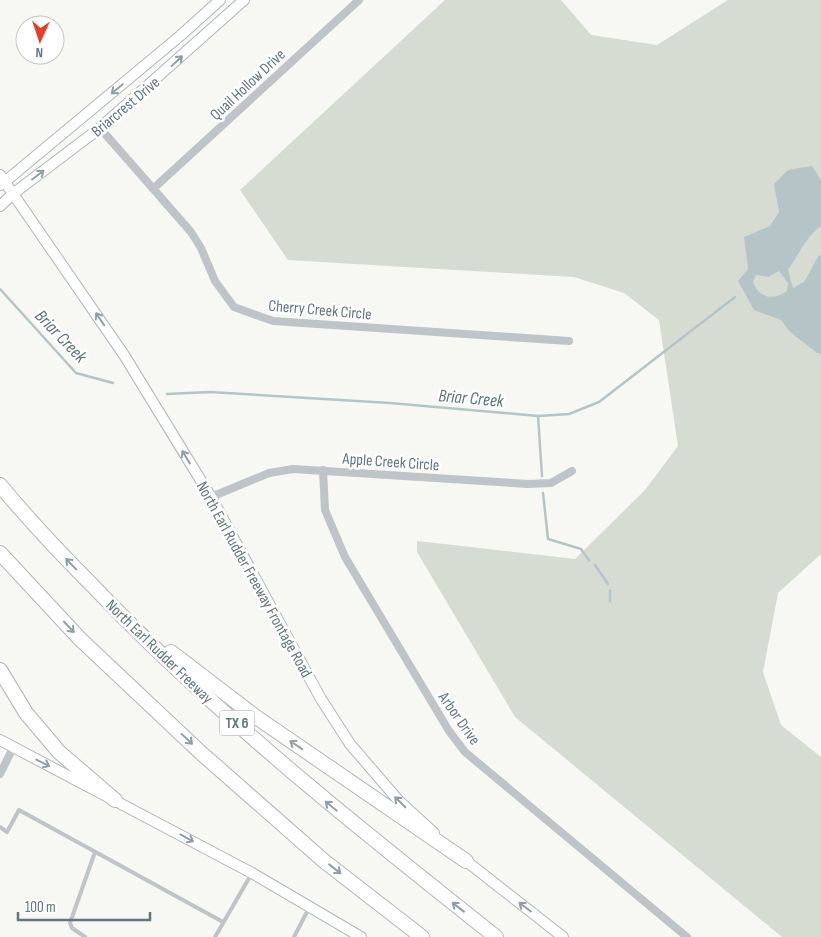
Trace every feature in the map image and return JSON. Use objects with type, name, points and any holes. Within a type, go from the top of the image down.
[{"type":"highway","name":"North Earl Rudder Freeway","points":[[0,485],[25,516],[152,648],[327,802],[496,937]]},
{"type":"highway","points":[[0,553],[80,639],[200,752],[324,861],[422,937]]},
{"type":"highway","points":[[93,586],[202,678],[466,861]]},
{"type":"highway","points":[[0,670],[26,713],[59,752],[115,800]]},
{"type":"main road","name":"Briarcrest Drive","points":[[2,181],[180,36],[220,0]]},
{"type":"main road","name":"Briarcrest Drive","points":[[0,206],[14,193],[100,128],[244,0]]},
{"type":"main road","name":"North Earl Rudder Freeway Frontage Road","points":[[2,181],[14,193],[124,355],[211,497],[321,698],[350,744],[399,801],[466,861],[563,937]]},
{"type":"main road","points":[[0,740],[252,873],[361,937]]},
{"type":"street","name":"Quail Hollow Drive","points":[[154,188],[359,0]]},
{"type":"street","name":"Cherry Creek Circle","points":[[100,128],[191,232],[224,295],[234,307],[251,315],[273,321],[569,341]]},
{"type":"street","name":"Apple Creek Circle","points":[[211,497],[269,473],[293,469],[528,484],[551,483],[572,471]]},
{"type":"street","name":"Arbor Drive","points":[[323,470],[325,510],[345,558],[449,731],[465,752],[687,937]]},
{"type":"street","points":[[0,774],[12,748]]},
{"type":"lane","points":[[0,827],[7,832],[19,810],[223,922]]},
{"type":"lane","points":[[85,937],[72,928],[70,923],[95,852]]},
{"type":"lane","points":[[214,937],[252,873]]},
{"type":"lane","points":[[294,937],[310,906]]},
{"type":"shaded area","points":[[445,0],[561,0],[591,35],[657,45],[728,0],[821,0],[821,554],[778,593],[763,672],[781,725],[821,757],[821,937],[782,937],[515,717],[417,552],[417,541],[575,559],[645,490],[678,446],[659,320],[624,293],[574,277],[288,260],[240,190]]},
{"type":"shaded area","points":[[812,166],[821,180],[821,226],[807,241],[788,270],[793,288],[804,282],[819,255],[821,256],[821,354],[790,332],[781,320],[754,310],[738,281],[748,269],[744,237],[770,226],[779,212],[774,184],[788,170]],"holes":[[[779,271],[788,283],[787,291],[772,297],[759,292],[753,282],[756,275],[768,277]]]},
{"type":"waterway","name":"Briar Creek","points":[[0,289],[76,373],[113,383]]},
{"type":"waterway","name":"Briar Creek","points":[[167,394],[210,392],[390,403],[538,416],[569,414],[599,402],[735,297]]},
{"type":"waterway","points":[[538,416],[542,476]]},
{"type":"waterway","points":[[543,493],[548,539],[581,549],[589,560]]},
{"type":"waterway","points":[[595,565],[608,584]]},
{"type":"waterway","points":[[610,591],[610,601]]}]
